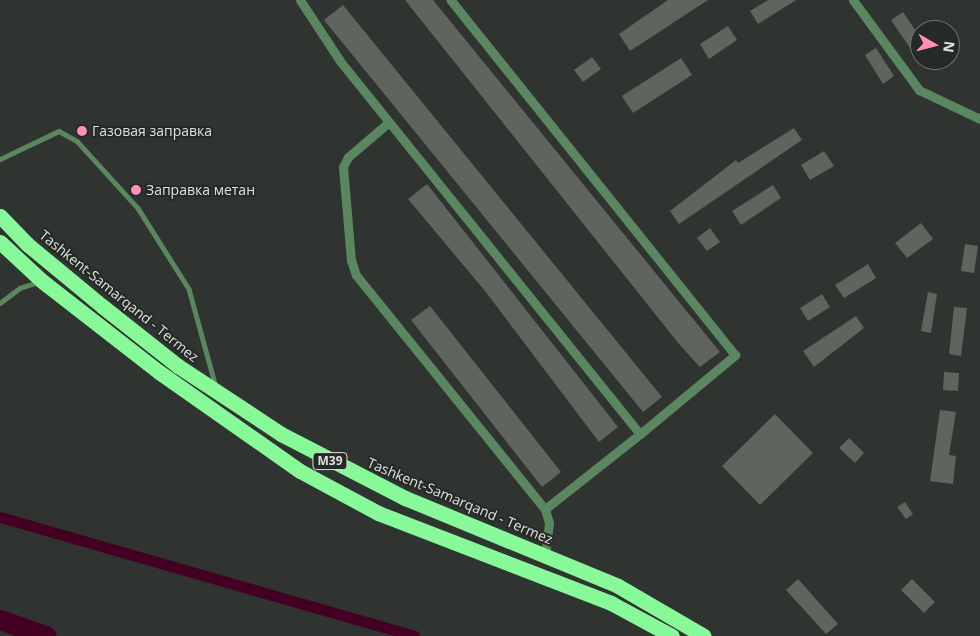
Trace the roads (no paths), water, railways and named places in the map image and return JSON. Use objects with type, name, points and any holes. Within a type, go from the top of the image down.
[{"type":"highway","name":"Tashkent-Samarqand - Termez","points":[[0,216],[27,244],[102,306],[218,393],[335,464],[443,514],[618,586],[704,636]]},
{"type":"highway","name":"M39","points":[[0,242],[42,281],[258,443],[378,513],[436,538],[611,603],[672,636]]},
{"type":"highway","points":[[436,538],[448,529],[443,514]]},
{"type":"street","points":[[300,0],[340,61],[640,434]]},
{"type":"street","points":[[451,0],[735,355],[640,434],[545,509]]},
{"type":"street","points":[[853,0],[919,90],[980,119]]},
{"type":"street","points":[[389,122],[348,157],[343,167],[351,260],[356,275],[545,509],[549,523],[545,556]]},
{"type":"lane","points":[[0,159],[59,131],[76,141],[138,208],[188,289],[208,347],[218,393]]},
{"type":"lane","points":[[0,303],[20,288],[42,281]]},
{"type":"waterway","points":[[0,517],[414,636]]},
{"type":"waterway","points":[[0,620],[46,636]]},
{"type":"place","name":"Газовая заправка","points":[[82,131]]},
{"type":"place","name":"Заправка метан","points":[[136,190]]}]
